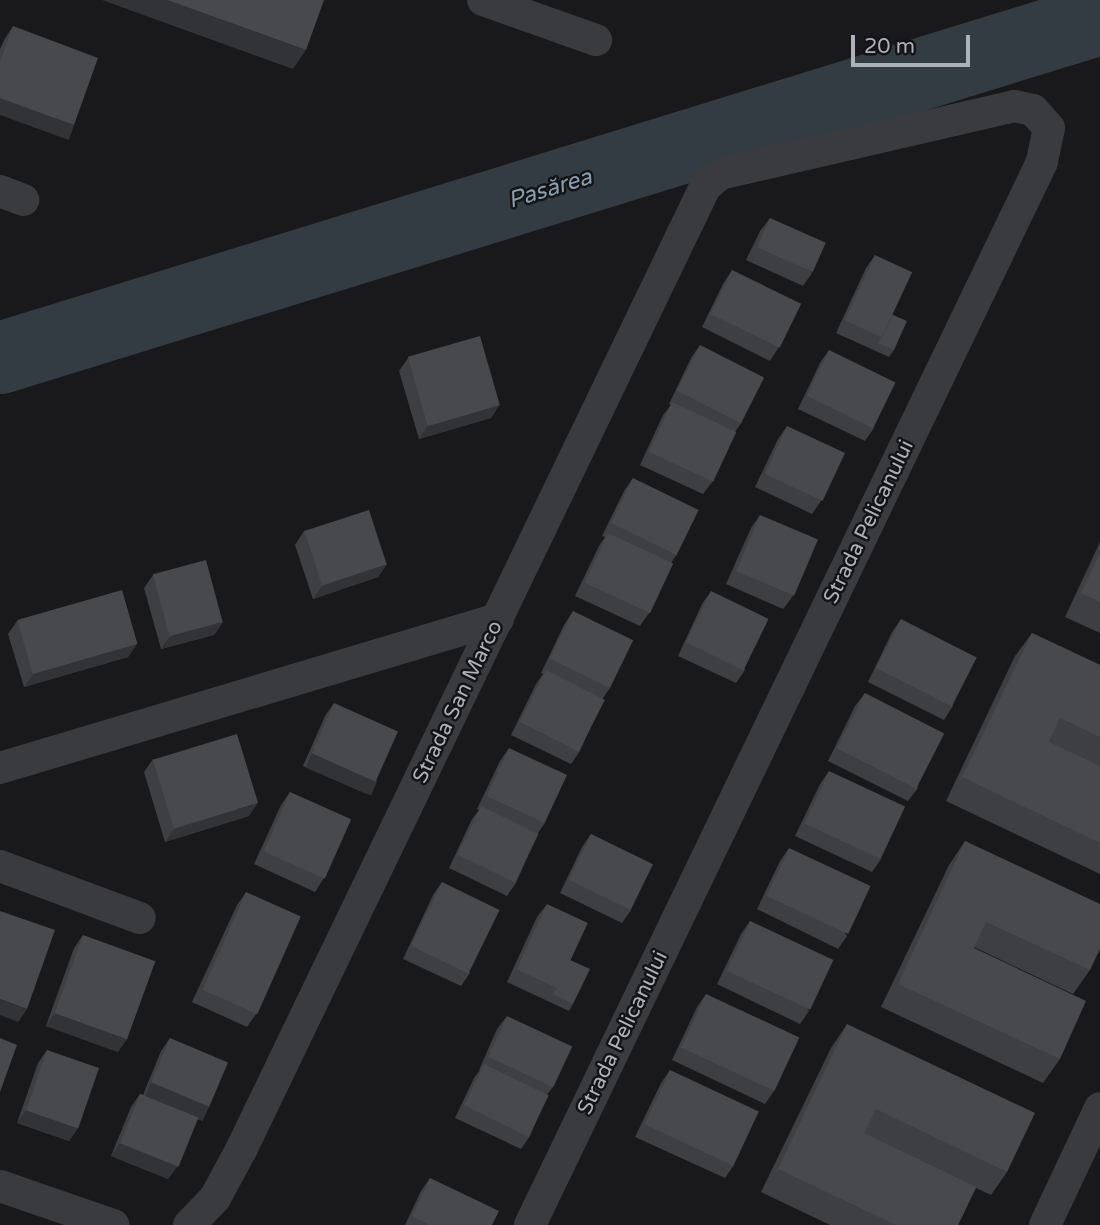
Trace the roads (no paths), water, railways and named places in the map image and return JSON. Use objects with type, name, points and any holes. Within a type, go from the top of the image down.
[{"type":"street","points":[[483,0],[596,40]]},
{"type":"street","name":"Strada Pelicanului","points":[[530,1225],[1042,162],[1049,128],[1033,110],[1014,107],[720,174]]},
{"type":"street","name":"Strada San Marco","points":[[189,1225],[215,1198],[241,1150],[694,207],[720,174]]},
{"type":"street","points":[[0,768],[498,619]]},
{"type":"street","points":[[0,866],[140,918]]},
{"type":"street","points":[[1045,1225],[1100,1108]]},
{"type":"street","points":[[0,1186],[113,1225]]},
{"type":"waterway","name":"Pasărea","points":[[0,358],[1100,19]]}]
